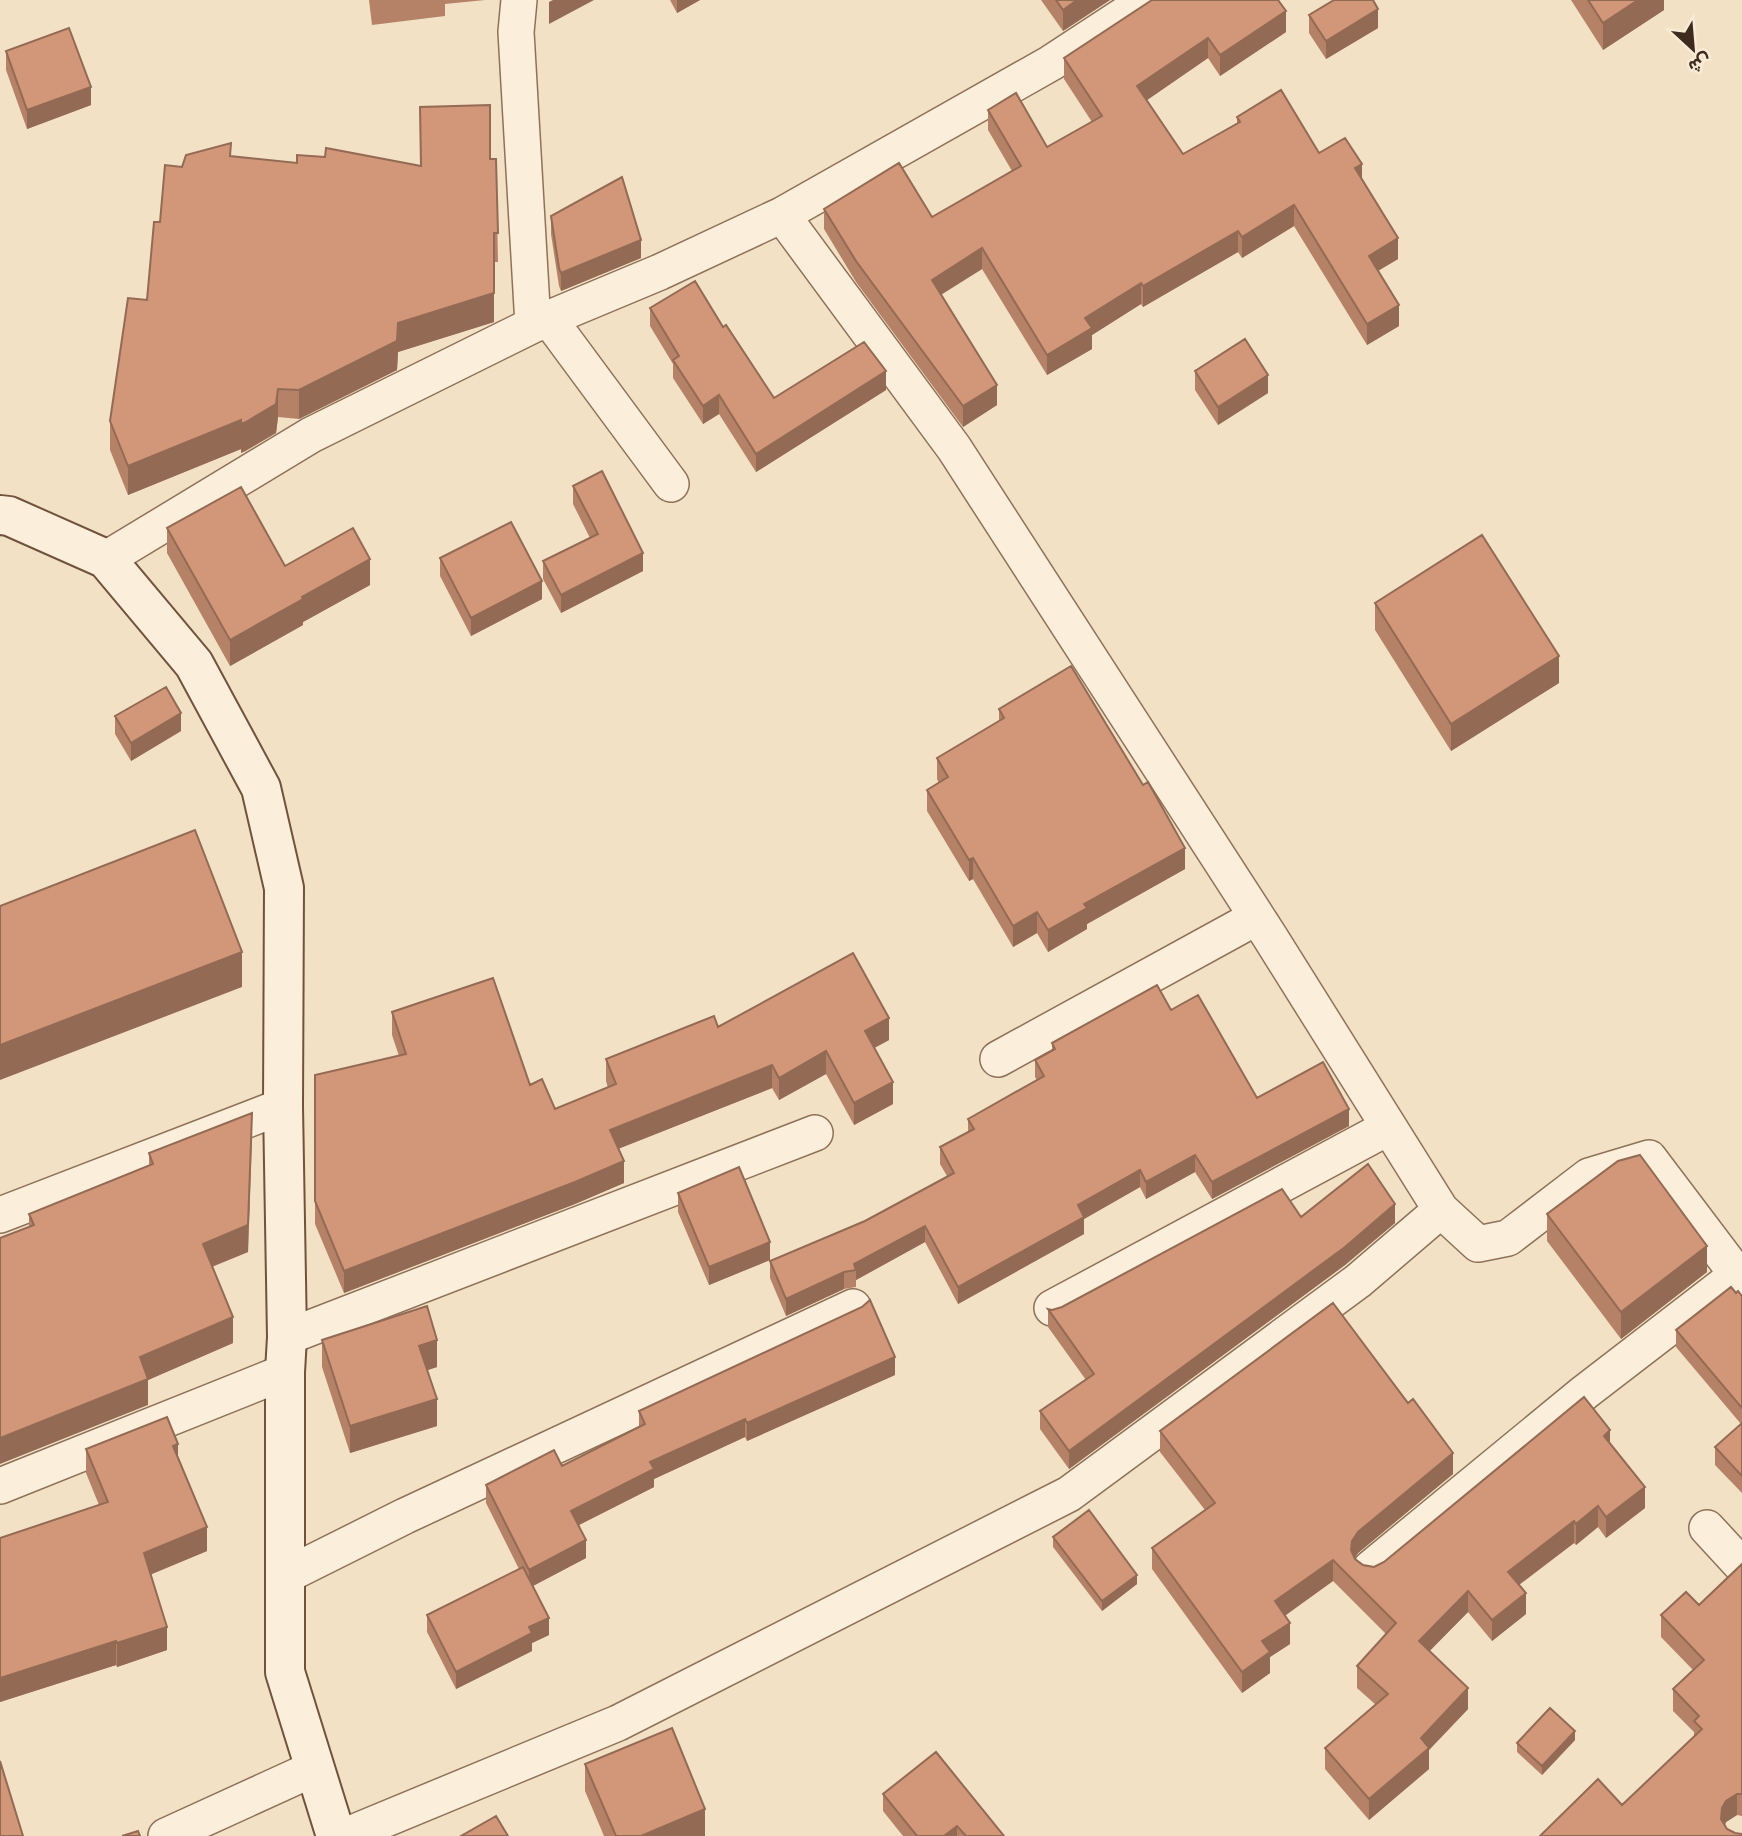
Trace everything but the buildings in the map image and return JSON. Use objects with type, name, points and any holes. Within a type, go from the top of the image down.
[{"type":"street","points":[[519,0],[516,32],[541,322],[671,484]]},
{"type":"street","points":[[106,559],[311,435],[541,322],[660,272],[782,215],[1051,63],[1147,0]]},
{"type":"street","points":[[782,215],[954,448],[1257,917],[1441,1210],[1478,1244],[1508,1238],[1589,1176],[1649,1158],[1736,1262],[1585,1392],[1371,1568]]},
{"type":"street","points":[[0,515],[9,516],[106,559],[194,664],[261,788],[284,888],[285,1672],[336,1836]]},
{"type":"street","points":[[998,1059],[1257,917]]},
{"type":"street","points":[[0,1215],[283,1106]]},
{"type":"street","points":[[1052,1308],[1389,1128]]},
{"type":"street","points":[[0,1486],[286,1355],[816,1133]]},
{"type":"street","points":[[345,1836],[618,1723],[1069,1494],[1358,1281],[1441,1210]]},
{"type":"street","points":[[285,1576],[405,1516],[853,1307]]},
{"type":"street","points":[[1707,1528],[1742,1566]]},
{"type":"street","points":[[166,1836],[315,1768]]}]
